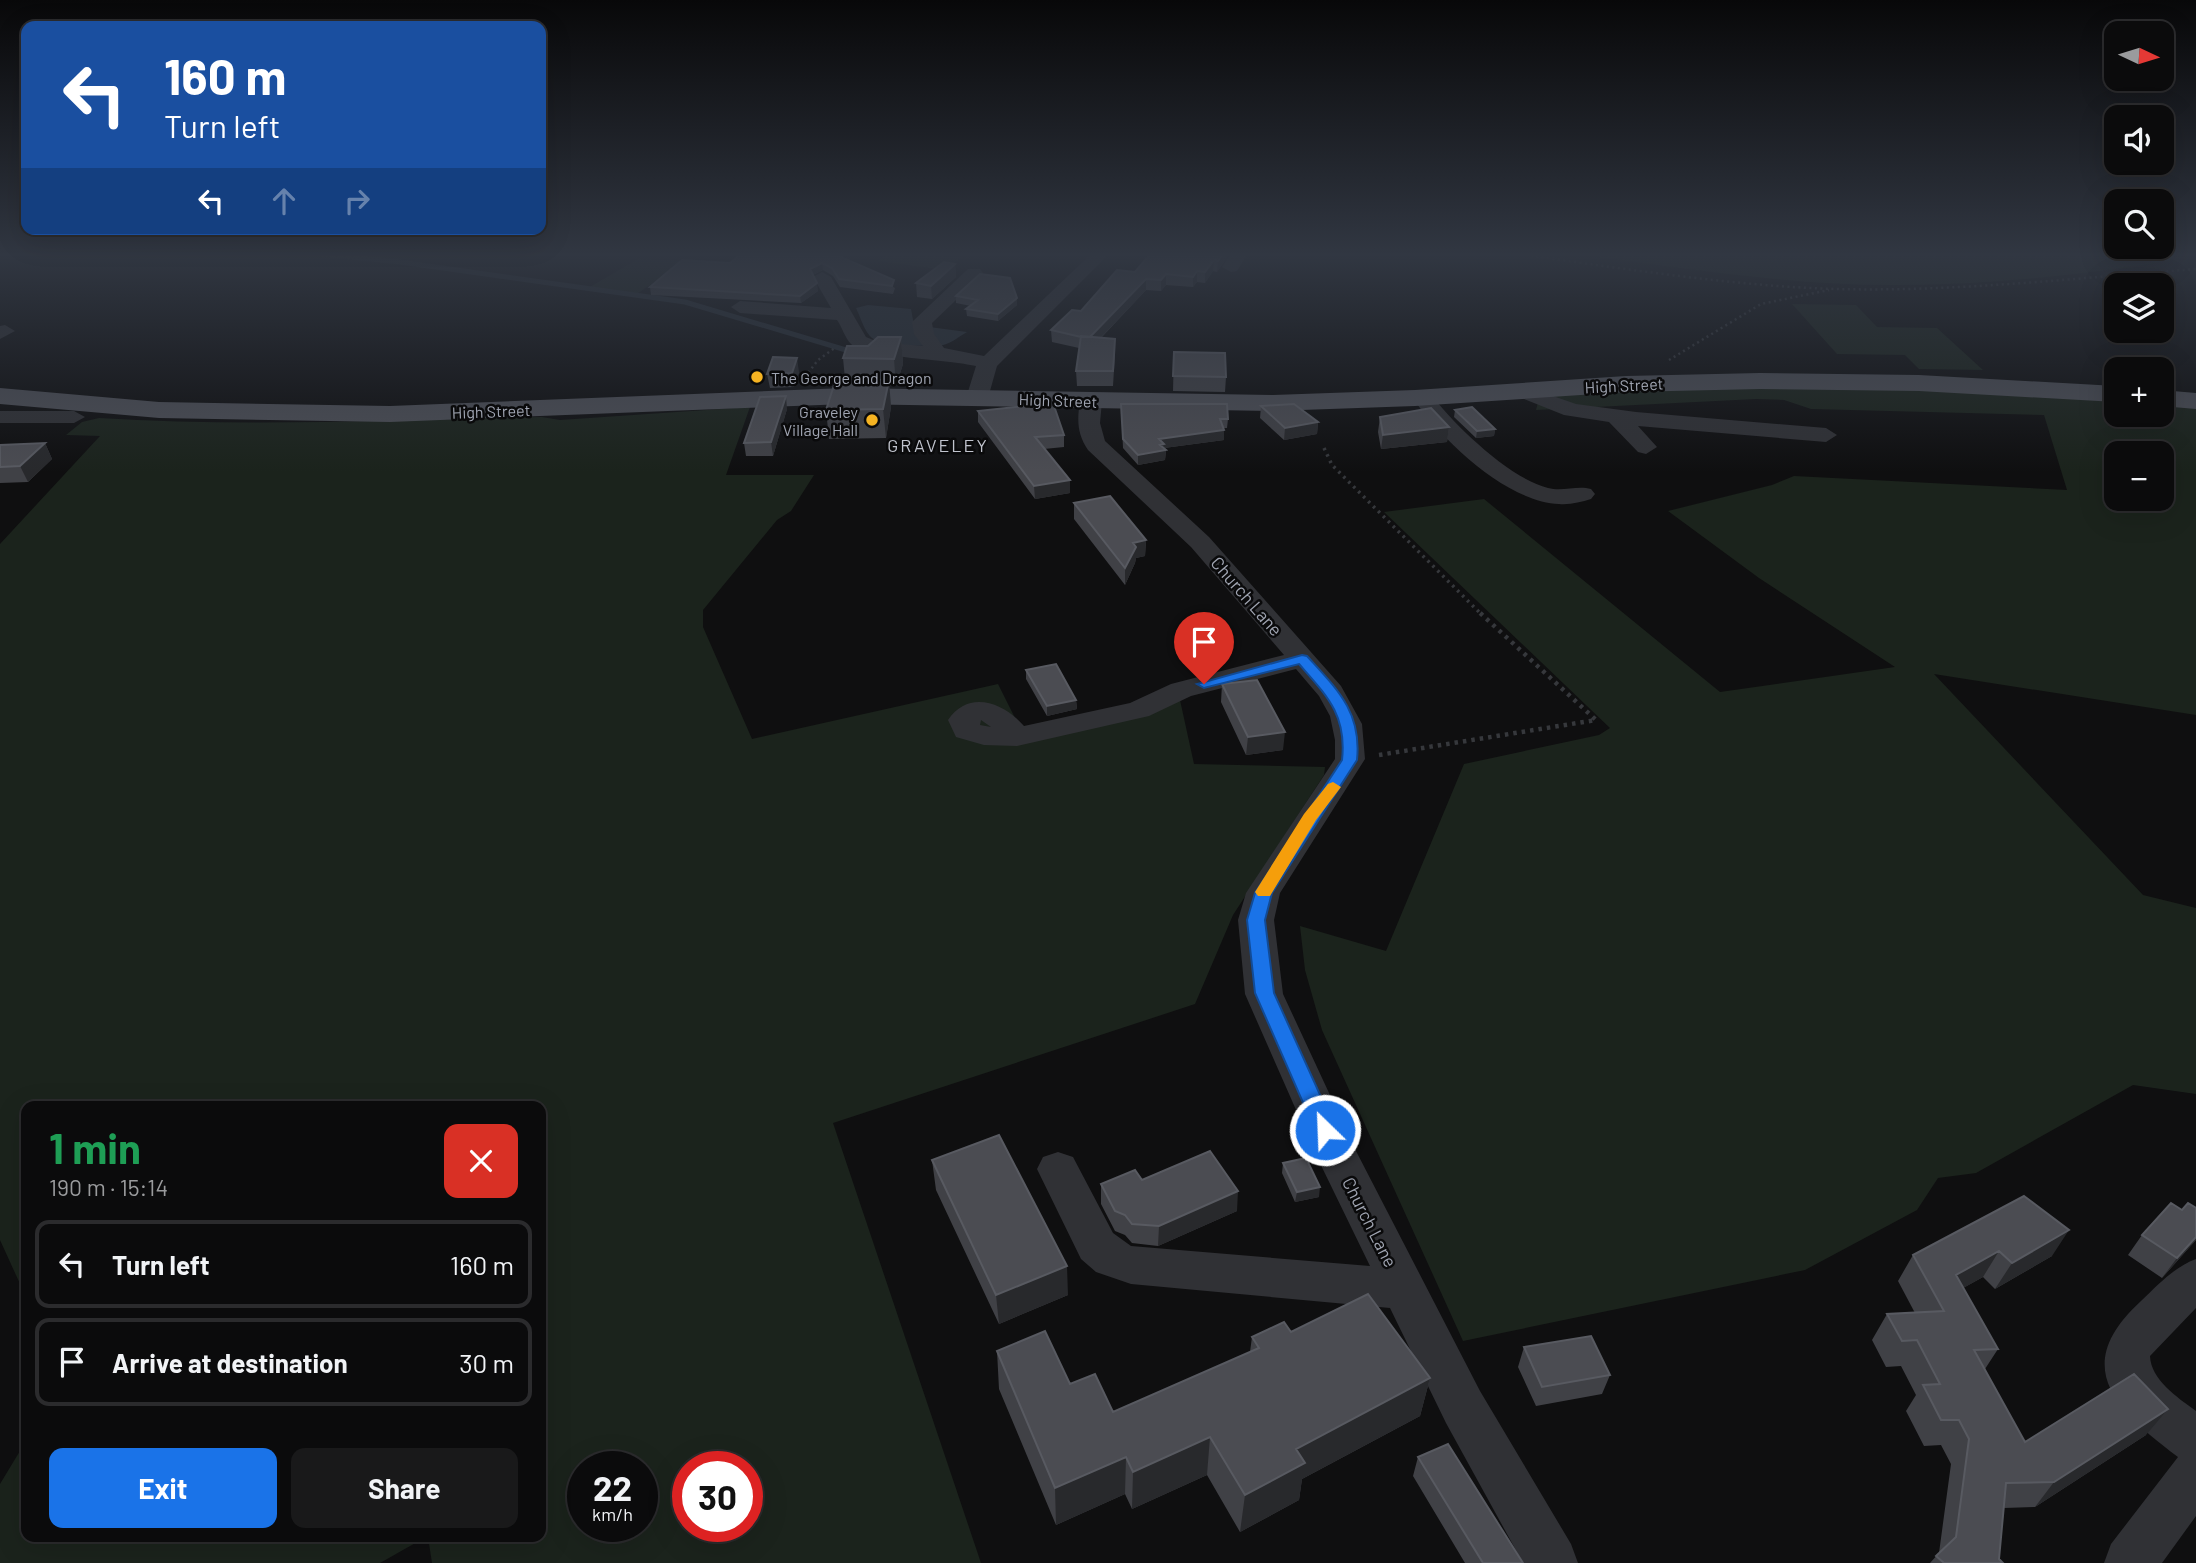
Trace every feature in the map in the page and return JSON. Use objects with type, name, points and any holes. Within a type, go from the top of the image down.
[{"type":"main road","name":"High Street","points":[[0,396],[159,410],[390,414],[790,397],[1273,403],[1626,384],[1760,380],[1919,383],[2104,393]]},
{"type":"main road","points":[[2174,399],[2196,401]]},
{"type":"street","points":[[850,326],[859,341],[869,346],[905,353],[934,349],[988,363]]},
{"type":"street","points":[[924,326],[934,349]]},
{"type":"street","points":[[977,398],[981,377],[988,363],[1026,326]]},
{"type":"street","points":[[1521,391],[1572,410],[1826,435]]},
{"type":"street","points":[[1423,397],[1432,410],[1511,480],[1539,494],[1556,497],[1583,494]]},
{"type":"street","name":"Church Lane","points":[[1091,401],[1087,421],[1089,434],[1096,444],[1200,542],[1331,692],[1349,720],[1352,740],[1349,760],[1264,893],[1256,920],[1264,993],[1336,1153],[1463,1407],[1552,1563]]},
{"type":"street","points":[[1616,416],[1646,447]]},
{"type":"street","points":[[0,417],[74,417]]},
{"type":"street","points":[[1017,737],[1139,710],[1181,690],[1302,659]]},
{"type":"street","points":[[1058,1169],[1097,1246],[1112,1258],[1131,1265],[1404,1289]]},
{"type":"street","points":[[2196,1279],[2132,1342],[2125,1358],[2132,1383],[2161,1414],[2196,1440]]},
{"type":"street","points":[[2130,1563],[2196,1474]]},
{"type":"path","points":[[1626,384],[1726,326]]},
{"type":"path","points":[[1324,449],[1332,465],[1421,555],[1514,647],[1595,720],[1349,760]]},
{"type":"shaded area","points":[[864,326],[921,326],[967,332],[943,345],[906,346],[878,341]]},
{"type":"shaded area","points":[[1812,326],[1937,328],[1983,370],[1919,369],[1905,355],[1837,354]]},
{"type":"shaded area","points":[[1754,383],[2104,398],[2104,427],[2174,427],[2174,402],[2196,404],[2196,715],[1934,674],[2143,895],[2196,908],[2196,1094],[2133,1085],[1976,1173],[1938,1178],[1917,1210],[1805,1270],[1463,1341],[1322,1030],[1305,970],[1300,926],[1386,951],[1464,764],[1599,735],[1610,728],[1384,512],[1484,499],[1720,692],[1895,667],[1759,578],[1668,511],[1772,485],[1794,476],[2067,490],[2044,415],[1811,409],[1784,400],[1756,399],[1536,410],[1540,395]]},
{"type":"shaded area","points":[[750,407],[726,475],[814,475],[791,511],[777,520],[703,610],[703,627],[752,739],[998,684],[1020,728],[1180,700],[1194,764],[1325,767],[1324,775],[1233,915],[1195,1004],[833,1123],[981,1563],[432,1563],[429,1542],[546,1542],[546,1101],[21,1101],[21,1286],[0,1240],[0,544],[100,436],[66,435],[82,422],[99,418],[154,421],[376,421],[542,417],[560,420]]},
{"type":"shaded area","points":[[21,1449],[21,1542],[417,1542],[380,1563],[0,1563],[0,1484]]},
{"type":"building","points":[[1055,326],[1101,326],[1090,337],[1051,330]]},
{"type":"building","points":[[1081,336],[1115,339],[1113,371],[1076,371]]},
{"type":"building","points":[[878,337],[901,337],[894,359],[843,358],[847,346],[868,346]]},
{"type":"building","points":[[1174,352],[1225,353],[1226,377],[1173,376]]},
{"type":"building","points":[[773,357],[797,358],[792,373],[767,374]]},
{"type":"building","points":[[836,379],[889,380],[883,409],[826,410]]},
{"type":"building","points":[[786,396],[771,442],[744,443],[760,397]]},
{"type":"building","points":[[1053,403],[1064,435],[1035,437],[1070,480],[1034,486],[978,411]]},
{"type":"building","points":[[1121,404],[1227,404],[1228,419],[1220,419],[1224,430],[1159,439],[1164,444],[1160,445],[1166,450],[1138,455],[1123,439]]},
{"type":"building","points":[[1294,404],[1318,422],[1285,428],[1261,406]]},
{"type":"building","points":[[1472,407],[1495,429],[1477,431],[1455,410]]},
{"type":"building","points":[[1431,408],[1449,427],[1383,435],[1380,417]]},
{"type":"building","points":[[45,443],[20,466],[0,467],[0,445]]},
{"type":"building","points":[[1110,496],[1146,540],[1133,543],[1136,547],[1125,568],[1074,503]]},
{"type":"building","points":[[1056,664],[1076,700],[1047,706],[1026,670]]},
{"type":"building","points":[[1257,680],[1285,732],[1248,737],[1222,684]]},
{"type":"building","points":[[999,1135],[1067,1266],[996,1295],[932,1160]]},
{"type":"building","points":[[1210,1151],[1238,1191],[1159,1226],[1132,1224],[1125,1215],[1115,1211],[1101,1184],[1135,1170],[1142,1180]]},
{"type":"building","points":[[1306,1158],[1320,1187],[1297,1192],[1283,1163]]},
{"type":"building","points":[[2024,1196],[2069,1230],[2012,1263],[1999,1251],[1956,1275],[1998,1349],[1974,1350],[2025,1442],[2134,1374],[2168,1409],[2054,1482],[2006,1483],[1999,1559],[2003,1563],[1944,1563],[1936,1556],[1956,1537],[1969,1439],[1959,1420],[1941,1420],[1923,1385],[1940,1384],[1917,1340],[1902,1341],[1887,1314],[1944,1311],[1913,1255]]},
{"type":"building","points":[[2171,1203],[2182,1210],[2188,1203],[2196,1208],[2196,1237],[2177,1258],[2142,1235]]},
{"type":"building","points":[[1368,1294],[1430,1378],[1296,1449],[1305,1463],[1245,1495],[1210,1437],[1133,1472],[1126,1457],[1055,1488],[997,1351],[1045,1331],[1070,1384],[1095,1374],[1113,1412],[1259,1348],[1252,1337],[1284,1322],[1291,1332]]},
{"type":"building","points":[[1591,1336],[1610,1375],[1542,1387],[1524,1347]]},
{"type":"building","points":[[1448,1444],[1523,1563],[1483,1563],[1418,1457]]},
{"type":"waterway","points":[[765,326],[856,353]]},
{"type":"slow traffic","points":[[1264,892],[1310,817],[1333,787]]},
{"type":"place","name":"The George and Dragon","points":[[757,377]]},
{"type":"place","name":"Graveley Village Hall","points":[[872,420]]},
{"type":"district","name":"GRAVELEY","points":[[938,445]]},
{"type":"route","points":[[1204,684],[1302,659],[1331,692],[1349,720],[1352,740],[1349,760],[1310,817],[1264,893],[1256,920],[1264,993],[1325,1130]]}]
